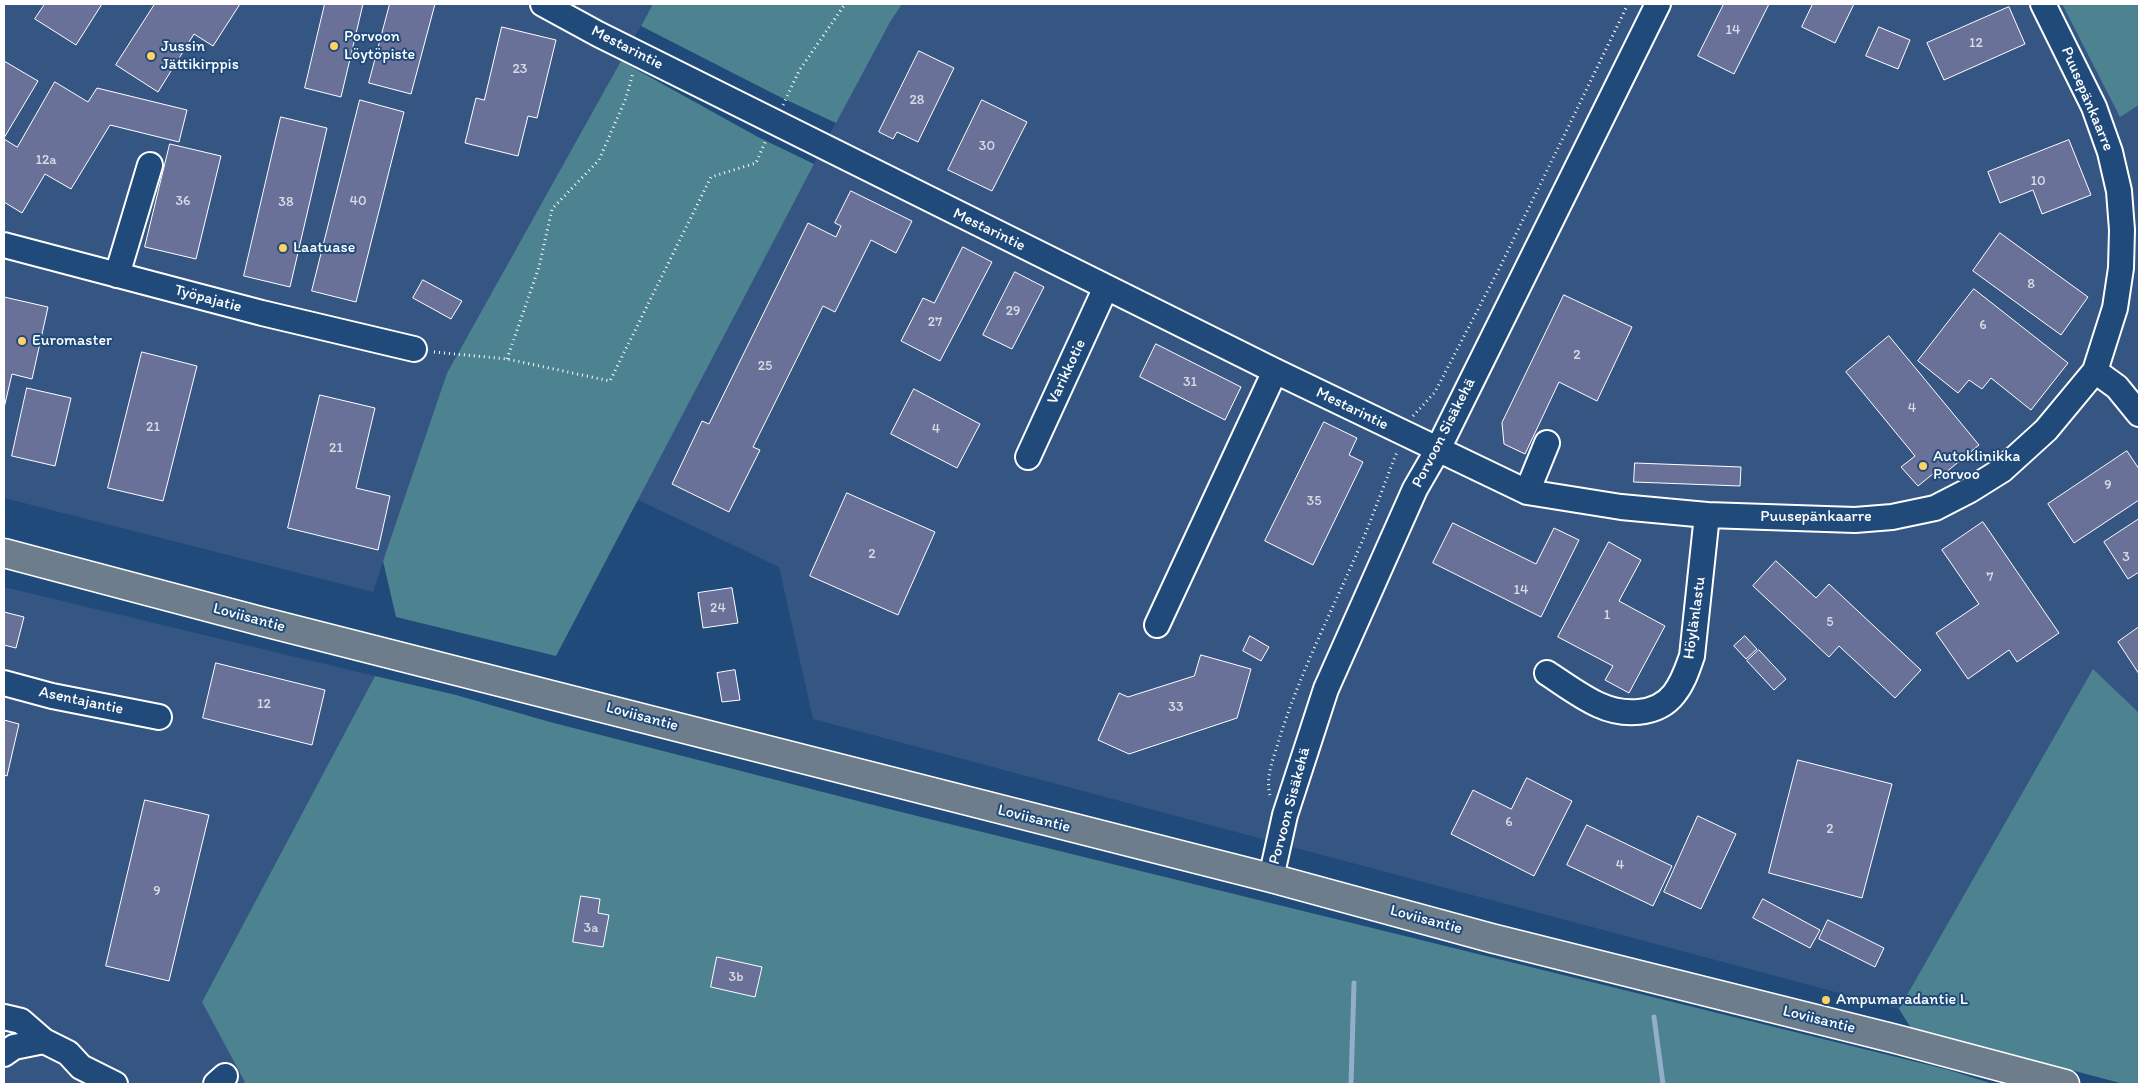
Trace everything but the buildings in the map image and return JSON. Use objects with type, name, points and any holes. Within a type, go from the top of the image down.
[{"type":"main road","name":"Loviisantie","points":[[4,553],[264,622],[1271,878],[1491,938],[1896,1039],[2064,1084]]},
{"type":"street","name":"Mestarintie","points":[[543,4],[774,123],[1437,451]]},
{"type":"street","name":"Porvoon Sisäkehä","points":[[1271,878],[1285,815],[1326,689],[1415,489],[1437,451],[1658,4]]},
{"type":"street","name":"Puusepänkaarre","points":[[1437,451],[1527,492],[1621,507],[1707,515],[1855,520],[1892,517],[1935,508],[1970,490],[2002,470],[2046,430],[2095,371],[2115,308],[2121,268],[2122,230],[2119,191],[2110,152],[2094,108],[2043,4]]},
{"type":"street","points":[[117,275],[150,164]]},
{"type":"street","name":"Työpajatie","points":[[4,245],[262,313],[414,349]]},
{"type":"street","name":"Varikkotie","points":[[1028,457],[1106,287]]},
{"type":"street","points":[[1157,625],[1274,371]]},
{"type":"street","points":[[2095,371],[2117,388],[2139,414]]},
{"type":"street","points":[[1527,492],[1547,443]]},
{"type":"street","name":"Höylänlastu","points":[[1547,673],[1600,706],[1621,712],[1638,713],[1654,709],[1673,696],[1684,678],[1692,656],[1707,515]]},
{"type":"street","name":"Asentajantie","points":[[4,683],[52,696],[159,717]]},
{"type":"street","points":[[4,1017],[21,1021],[44,1041],[68,1053],[85,1076],[115,1084]]},
{"type":"street","points":[[4,1054],[14,1047],[44,1041]]},
{"type":"path","points":[[414,349],[507,359],[610,381],[711,177],[756,163],[800,71],[845,4]]},
{"type":"path","points":[[1285,815],[1271,800],[1268,787],[1288,710],[1306,663],[1361,543],[1412,417],[1435,392],[1501,265],[1628,4]]},
{"type":"path","points":[[507,359],[539,267],[552,209],[599,160],[626,98],[639,54]]},
{"type":"shaded area","points":[[4,4],[653,4],[447,373],[373,592],[4,498]]},
{"type":"shaded area","points":[[902,4],[2062,4],[2120,116],[2139,105],[2139,713],[2093,670],[1899,1009],[813,719],[779,567],[636,499],[887,26]]},
{"type":"shaded area","points":[[4,587],[375,676],[202,1002],[246,1082],[244,1084],[4,1084]]},
{"type":"green space","points":[[653,4],[902,4],[890,22],[836,123],[776,95],[641,26]]},
{"type":"green space","points":[[2062,4],[2139,4],[2139,105],[2120,117]]},
{"type":"green space","points":[[621,61],[758,137],[814,164],[556,656],[396,617],[383,561],[447,373]]},
{"type":"green space","points":[[2093,669],[2139,713],[2139,1084],[2124,1084],[1911,1028],[1899,1009]]},
{"type":"green space","points":[[375,676],[456,695],[550,722],[897,811],[1949,1070],[1993,1084],[244,1084],[245,1082],[202,1002]]},
{"type":"waterway","points":[[1351,1084],[1354,983]]},
{"type":"waterway","points":[[1654,1017],[1663,1084]]},
{"type":"place","name":"Porvoon Löytöpiste","points":[[334,46]]},
{"type":"place","name":"Jussin Jättikirppis","points":[[151,56]]},
{"type":"place","name":"Laatuase","points":[[283,248]]},
{"type":"place","name":"Euromaster","points":[[22,341]]},
{"type":"place","name":"Autoklinikka Porvoo","points":[[1923,466]]},
{"type":"place","name":"Ampumaradantie L","points":[[1826,1000]]}]
